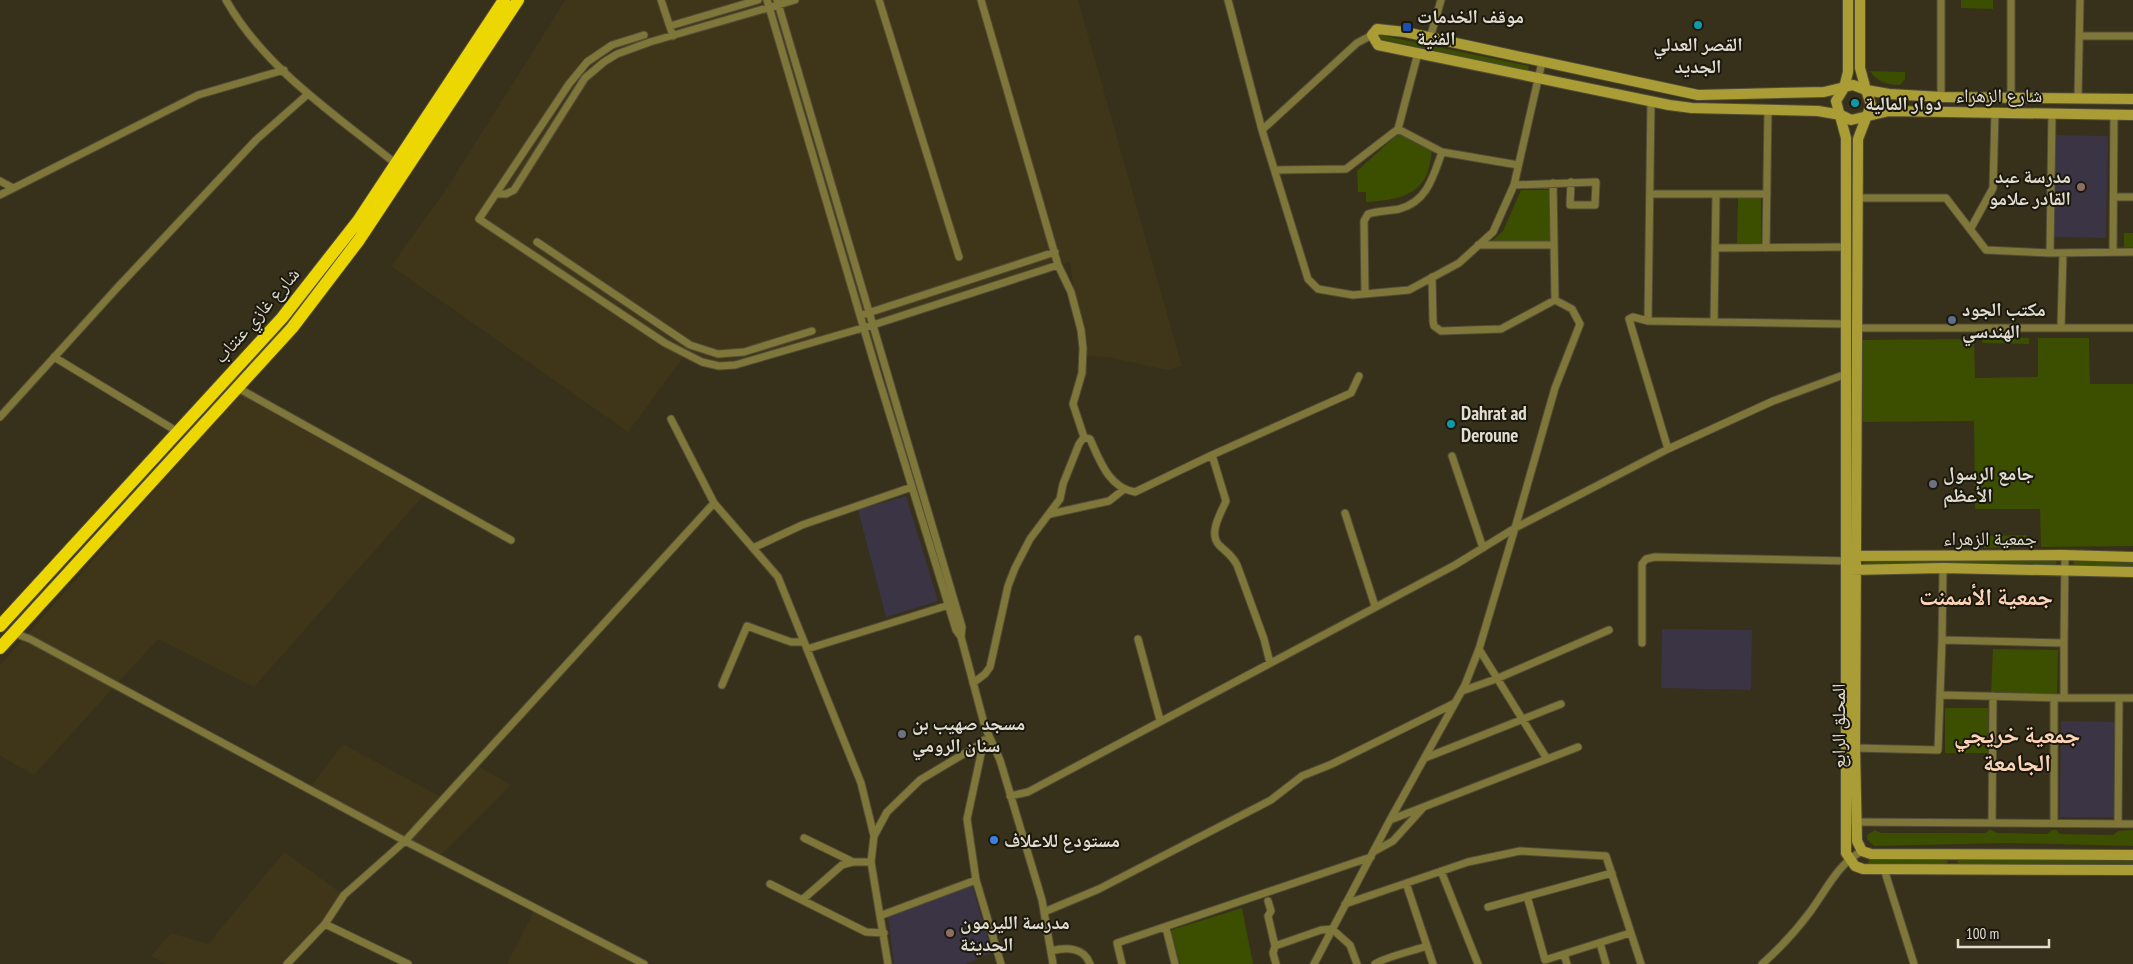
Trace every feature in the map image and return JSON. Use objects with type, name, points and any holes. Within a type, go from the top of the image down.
[{"type":"highway","name":"شارع غازي عنتاب","points":[[0,626],[282,318],[358,221],[504,0]]},
{"type":"highway","points":[[0,648],[292,328],[358,240],[518,0]]},
{"type":"main road","points":[[1848,0],[1848,72],[1844,88],[1836,101],[1846,138],[1846,374],[1850,563],[1845,846],[1848,859],[1863,869],[2133,870]]},
{"type":"main road","points":[[1860,0],[1860,68],[1866,90],[1871,100],[1866,115],[1851,120],[1841,115],[1818,111],[1692,108],[1651,101],[1378,44],[1372,35],[1377,29],[1383,29],[1698,95],[1824,92],[1858,85],[1866,90],[1890,94],[1941,97],[2011,96],[2133,99]]},
{"type":"main road","name":"شارع الزهراء","points":[[1866,115],[1889,111],[2133,115]]},
{"type":"main road","name":"المحلق الرابع","points":[[1862,850],[1857,841],[1855,822],[1850,563],[1857,328],[1858,140],[1866,115]]},
{"type":"main road","name":"جمعية الزهراء","points":[[1850,563],[2065,555],[2133,557]]},
{"type":"main road","name":"جمعية الزهراء","points":[[1850,563],[1943,568],[2133,572]]},
{"type":"main road","points":[[1862,850],[1872,854],[2133,855]]},
{"type":"main road","points":[[1952,854],[1952,869]]},
{"type":"street","points":[[226,0],[252,39],[308,94],[396,164]]},
{"type":"street","points":[[661,0],[673,36]]},
{"type":"street","points":[[670,26],[758,0]]},
{"type":"street","points":[[767,0],[912,487],[920,498],[962,627],[961,637],[973,683],[988,734],[1000,760],[1044,912],[1053,964]]},
{"type":"street","points":[[496,194],[506,194],[514,190],[578,89],[593,69],[617,54],[769,8],[777,2],[795,0]]},
{"type":"street","points":[[879,0],[959,257]]},
{"type":"street","points":[[981,0],[1058,266],[1071,292],[1081,330],[1083,348],[1082,373],[1072,404],[1084,437]]},
{"type":"street","points":[[1228,0],[1262,130],[1308,279],[1313,286],[1327,291],[1353,295],[1409,290],[1459,263],[1493,232],[1514,185],[1542,62]]},
{"type":"street","points":[[1430,38],[1441,0]]},
{"type":"street","points":[[1941,0],[1941,97]]},
{"type":"street","points":[[2011,96],[2012,0]]},
{"type":"street","points":[[2078,97],[2080,0]]},
{"type":"street","points":[[777,2],[873,325],[956,630],[961,637]]},
{"type":"street","points":[[644,35],[612,45],[587,62],[569,84],[479,219],[665,343],[702,362],[719,366],[735,365],[873,325],[1058,266]]},
{"type":"street","points":[[1262,130],[1357,43],[1372,35]]},
{"type":"street","points":[[2080,36],[2133,36]]},
{"type":"street","points":[[1275,170],[1346,169],[1398,128],[1418,53]]},
{"type":"street","points":[[0,195],[198,95],[284,70]]},
{"type":"street","points":[[0,417],[256,140],[308,94]]},
{"type":"street","points":[[1648,321],[1651,101]]},
{"type":"street","points":[[1766,248],[1768,109]]},
{"type":"street","points":[[1971,228],[1993,188],[1995,112]]},
{"type":"street","points":[[2050,253],[2052,113]]},
{"type":"street","points":[[2113,252],[2114,115]]},
{"type":"street","points":[[1398,128],[1442,152],[1518,165]]},
{"type":"street","points":[[810,143],[818,140]]},
{"type":"street","points":[[1365,294],[1365,217],[1371,213],[1400,208],[1414,203],[1424,195],[1442,152]]},
{"type":"street","points":[[0,181],[13,188]]},
{"type":"street","points":[[1514,185],[1571,182],[1596,182],[1595,206],[1570,205],[1571,182]]},
{"type":"street","points":[[1553,183],[1555,300]]},
{"type":"street","points":[[825,192],[833,190]]},
{"type":"street","points":[[1650,194],[1767,194]]},
{"type":"street","points":[[1714,322],[1716,194]]},
{"type":"street","points":[[2114,197],[2133,197]]},
{"type":"street","points":[[1859,198],[1946,198],[1971,228],[1986,250],[2050,253],[2133,252]]},
{"type":"street","points":[[537,242],[690,345],[718,354],[744,352],[812,331]]},
{"type":"street","points":[[1478,245],[1554,245]]},
{"type":"street","points":[[1715,248],[1846,247]]},
{"type":"street","points":[[860,316],[1055,252]]},
{"type":"street","points":[[2061,327],[2063,253]]},
{"type":"street","points":[[1432,278],[1433,321],[1434,326],[1441,331],[1501,329],[1555,300]]},
{"type":"street","points":[[962,282],[967,295]]},
{"type":"street","points":[[1314,964],[1390,820],[1456,702],[1479,649],[1555,388],[1580,324],[1572,309],[1555,300]]},
{"type":"street","points":[[1668,449],[1629,319],[1633,317],[1648,321],[1846,324]]},
{"type":"street","points":[[1857,328],[2133,328]]},
{"type":"street","points":[[762,346],[766,356]]},
{"type":"street","points":[[54,357],[178,432]]},
{"type":"street","points":[[1010,796],[1028,792],[1160,720],[1455,565],[1515,528],[1668,449],[1774,401],[1846,374]]},
{"type":"street","points":[[1084,437],[1090,439],[1109,476],[1123,490],[1135,492],[1212,455],[1351,393],[1359,376]]},
{"type":"street","points":[[238,388],[511,540]]},
{"type":"street","points":[[671,419],[714,503],[778,577],[861,783],[874,836],[871,862],[882,915],[888,964]]},
{"type":"street","points":[[973,683],[990,667],[1008,586],[1015,568],[1030,539],[1060,499],[1063,484],[1079,444],[1084,437]]},
{"type":"street","points":[[1212,455],[1226,501],[1215,527],[1214,535],[1217,544],[1231,554],[1237,564],[1264,639],[1270,663]]},
{"type":"street","points":[[1452,456],[1484,548]]},
{"type":"street","points":[[753,548],[802,525],[912,487]]},
{"type":"street","points":[[1050,514],[1109,501],[1123,490]]},
{"type":"street","points":[[287,964],[325,924],[344,895],[405,841],[714,503]]},
{"type":"street","points":[[1345,513],[1375,606]]},
{"type":"street","points":[[2064,698],[2065,555]]},
{"type":"street","points":[[1642,643],[1642,564],[1646,559],[1655,557],[1850,563]]},
{"type":"street","points":[[1855,748],[1938,750],[1943,568]]},
{"type":"street","points":[[722,685],[746,626],[805,645],[949,605]]},
{"type":"street","points":[[1462,690],[1496,679],[1609,630]]},
{"type":"street","points":[[14,633],[30,639],[108,680],[405,841],[644,964]]},
{"type":"street","points":[[1138,639],[1160,720]]},
{"type":"street","points":[[1942,640],[2064,643]]},
{"type":"street","points":[[1479,649],[1547,759]]},
{"type":"street","points":[[1940,695],[2133,698]]},
{"type":"street","points":[[1992,823],[1993,696]]},
{"type":"street","points":[[2054,698],[2054,823]]},
{"type":"street","points":[[2118,824],[2119,698]]},
{"type":"street","points":[[1044,912],[1099,889],[1270,800],[1302,776],[1332,764],[1456,702]]},
{"type":"street","points":[[1424,758],[1560,704]]},
{"type":"street","points":[[988,734],[982,743],[974,796],[968,819],[976,880],[1001,964]]},
{"type":"street","points":[[874,836],[887,812],[920,780],[982,743]]},
{"type":"street","points":[[1390,820],[1578,747]]},
{"type":"street","points":[[1122,964],[1117,943],[1166,928],[1372,854],[1393,841],[1424,807]]},
{"type":"street","points":[[1855,822],[2133,824]]},
{"type":"street","points":[[804,838],[853,862]]},
{"type":"street","points":[[1345,904],[1476,860],[1520,851],[1538,850],[1606,856],[1641,964]]},
{"type":"street","points":[[1762,964],[1810,913],[1833,876],[1848,859],[1862,850]]},
{"type":"street","points":[[802,900],[842,865],[853,862],[871,862]]},
{"type":"street","points":[[1884,869],[1914,964]]},
{"type":"street","points":[[1441,871],[1478,964]]},
{"type":"street","points":[[1488,906],[1612,873]]},
{"type":"street","points":[[882,915],[976,880]]},
{"type":"street","points":[[1406,883],[1433,964]]},
{"type":"street","points":[[770,884],[866,932],[884,933]]},
{"type":"street","points":[[1527,896],[1545,960],[1630,934]]},
{"type":"street","points":[[1268,901],[1271,911],[1268,916],[1275,946],[1273,953],[1276,964]]},
{"type":"street","points":[[325,924],[408,964]]},
{"type":"street","points":[[1166,928],[1175,964]]},
{"type":"street","points":[[1275,946],[1321,930],[1332,930],[1350,945],[1357,964]]},
{"type":"street","points":[[1600,943],[1606,964]]},
{"type":"street","points":[[1375,964],[1383,959],[1427,946]]},
{"type":"street","points":[[1051,951],[1066,947],[1077,950],[1088,959],[1090,964]]},
{"type":"street","points":[[1564,954],[1567,964]]},
{"type":"shaded area","points":[[565,0],[1078,0],[1182,366],[1166,370],[1108,357],[1083,356],[1070,262],[735,365],[686,354],[628,432],[391,266],[449,185]]},
{"type":"shaded area","name":"مدرسة عبد القادر علامو","points":[[2055,135],[2108,136],[2106,238],[2054,237]]},
{"type":"shaded area","points":[[240,394],[423,496],[254,687],[158,639],[34,775],[0,756],[0,665]]},
{"type":"shaded area","points":[[906,496],[938,601],[886,617],[858,510]]},
{"type":"shaded area","points":[[1662,629],[1752,630],[1751,690],[1661,688]]},
{"type":"shaded area","points":[[2061,721],[2115,722],[2114,817],[2060,817]]},
{"type":"shaded area","points":[[343,744],[443,798],[475,764],[511,785],[438,858],[309,789]]},
{"type":"shaded area","points":[[284,852],[344,895],[325,924],[287,964],[166,964],[151,956],[171,933],[208,944]]},
{"type":"shaded area","points":[[972,885],[992,953],[965,964],[894,964],[888,917]]},
{"type":"shaded area","points":[[535,909],[646,964],[507,964]]},
{"type":"green space","points":[[1961,0],[1993,0],[1993,9],[1961,8]]},
{"type":"green space","points":[[1380,35],[1529,66],[1528,71],[1381,39]]},
{"type":"green space","points":[[1870,71],[1905,72],[1905,79],[1900,85],[1887,83],[1876,78]]},
{"type":"green space","points":[[1399,133],[1433,143],[1427,174],[1416,189],[1401,197],[1366,202],[1366,192],[1358,192],[1357,171]]},
{"type":"green space","points":[[1521,190],[1554,190],[1554,240],[1549,242],[1490,243],[1503,231]]},
{"type":"green space","points":[[1738,198],[1761,198],[1761,243],[1737,243]]},
{"type":"green space","points":[[2124,233],[2133,233],[2133,247],[2124,247]]},
{"type":"green space","points":[[1983,337],[2029,338],[2029,344],[1982,343]]},
{"type":"green space","points":[[2038,338],[2089,338],[2090,384],[2133,384],[2133,546],[2041,547],[2040,509],[1975,509],[1974,421],[1863,422],[1862,340],[1974,339],[1975,378],[2038,377]]},
{"type":"green space","points":[[2027,535],[2028,547],[1984,548],[1984,536]]},
{"type":"green space","points":[[1926,559],[2055,560],[2057,563],[2054,565],[1993,563],[1865,566],[1863,563],[1865,561]]},
{"type":"green space","points":[[2075,561],[2133,563],[2133,568],[2075,566],[2073,563]]},
{"type":"green space","points":[[1993,649],[2058,650],[2057,695],[1991,693]]},
{"type":"green space","points":[[1945,708],[1988,708],[1988,753],[1945,753]]},
{"type":"green space","points":[[1990,829],[1997,833],[2047,834],[2052,830],[2056,830],[2060,834],[2113,835],[2118,831],[2133,830],[2133,846],[2007,843],[1874,846],[1867,839],[1867,835],[1875,830],[1881,833],[1986,833]]},
{"type":"green space","points":[[1959,859],[2133,861],[2133,865],[1959,864],[1957,862]]},
{"type":"green space","points":[[1870,860],[1946,860],[1948,862],[1946,864],[1869,865],[1868,862]]},
{"type":"green space","points":[[1242,908],[1253,964],[1180,964],[1171,930]]},
{"type":"place","name":"القصر العدلي الجديد","points":[[1698,25]]},
{"type":"place","name":"موقف الخدمات الفنية","points":[[1407,27]]},
{"type":"place","name":"دوار المالية","points":[[1855,103]]},
{"type":"place","name":"مدرسة عبد القادر علامو","points":[[2081,187]]},
{"type":"place","name":"مكتب الجود الهندسي","points":[[1952,320]]},
{"type":"place","name":"Dahrat ad Deroune","points":[[1451,424]]},
{"type":"place","name":"جامع الرسول الأعظم","points":[[1933,484]]},
{"type":"place","name":"مسجد صهيب بن سنان الرومي","points":[[902,734]]},
{"type":"place","name":"مستودع للاعلاف","points":[[994,840]]},
{"type":"place","name":"مدرسة الليرمون الحديثة","points":[[950,933]]},
{"type":"district","name":"جمعية الأسمنت","points":[[1986,596]]},
{"type":"district","name":"جمعية خريجي الجامعة","points":[[2017,748]]}]
